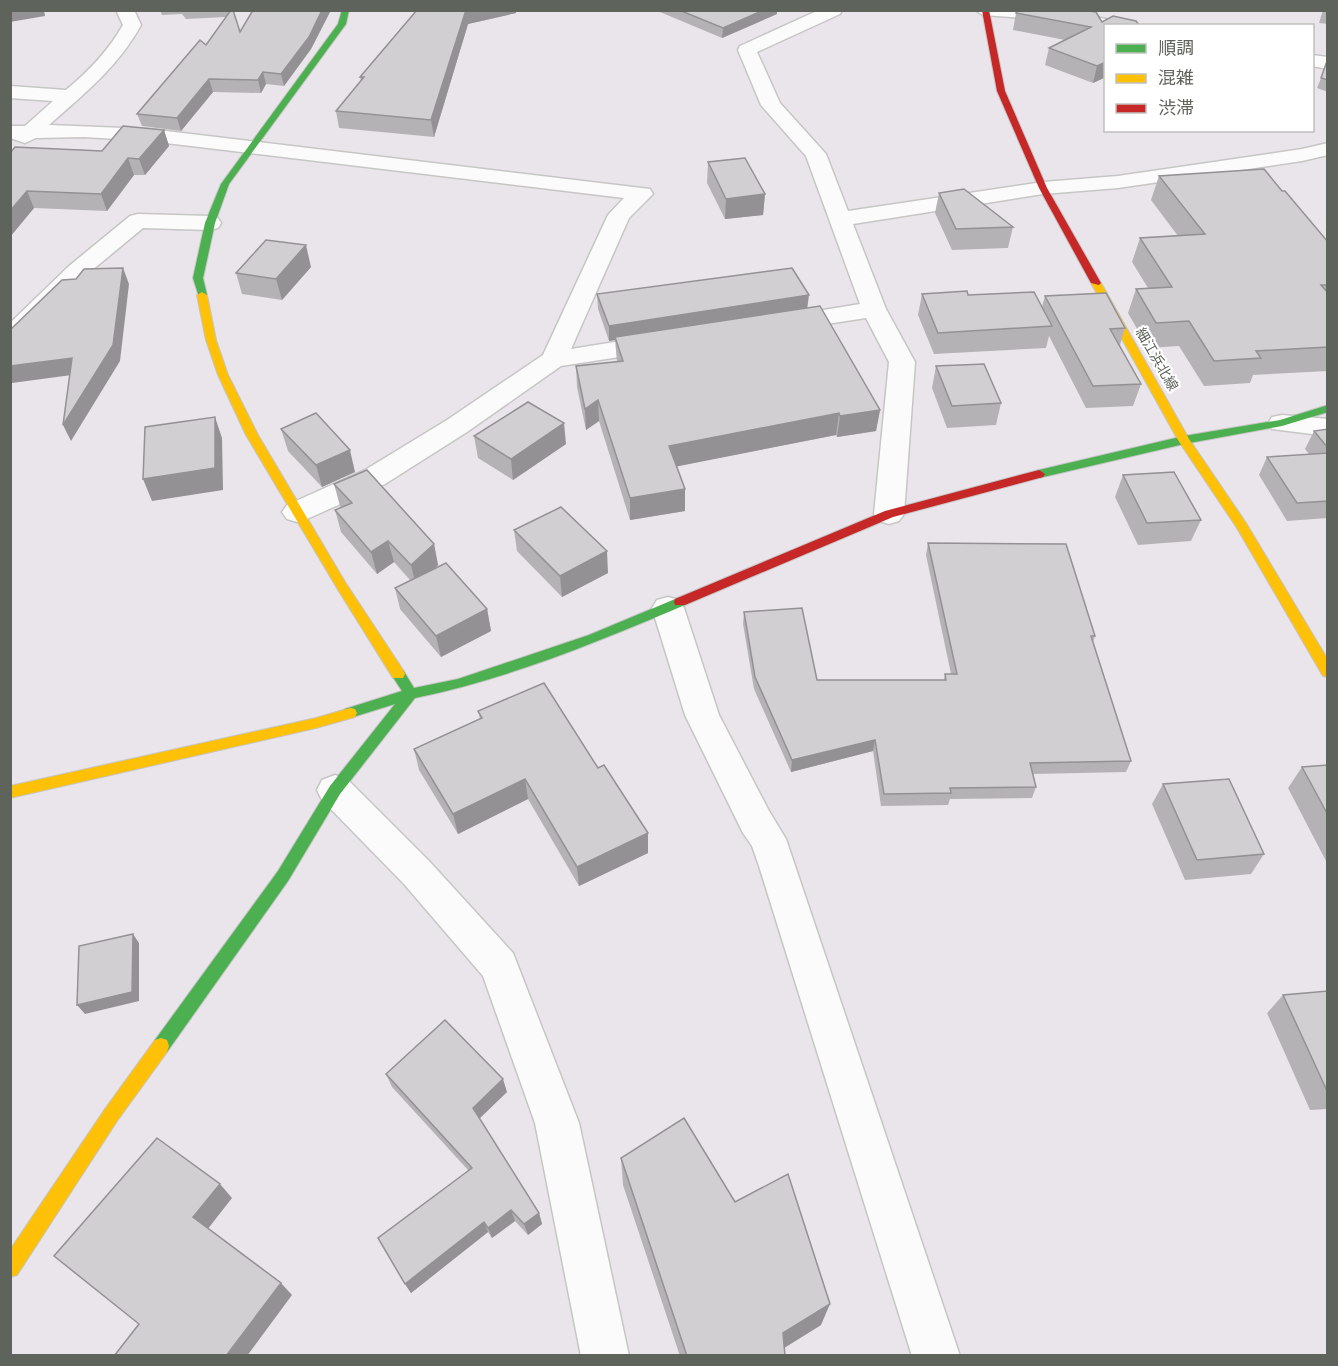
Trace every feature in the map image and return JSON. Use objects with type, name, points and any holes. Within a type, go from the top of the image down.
[{"type":"street","points":[[10,151],[21,131],[71,96],[123,45],[132,25],[125,10]]},
{"type":"street","points":[[346,10],[342,24],[225,184],[210,223],[198,278],[211,340],[224,375],[252,435],[297,512],[411,694]]},
{"type":"street","points":[[834,10],[747,50],[771,105],[816,154],[874,309],[902,362],[889,514]]},
{"type":"street","points":[[985,11],[1051,15],[1105,24]]},
{"type":"street","name":"細江浜北線","points":[[985,11],[1001,91],[1043,188],[1184,440],[1242,526],[1328,672]]},
{"type":"street","points":[[10,92],[71,96]]},
{"type":"street","points":[[21,131],[149,135],[642,194],[619,215],[554,359]]},
{"type":"street","points":[[839,219],[1043,188],[1118,182],[1302,155],[1328,149]]},
{"type":"street","points":[[10,338],[76,271],[138,221],[210,223]]},
{"type":"street","points":[[760,327],[874,309]]},
{"type":"street","points":[[297,512],[375,477],[457,426],[554,359],[681,339]]},
{"type":"street","points":[[10,792],[316,723],[411,694],[471,680],[594,638],[889,514],[1059,469],[1184,440],[1282,423],[1328,408]]},
{"type":"street","points":[[1282,423],[1328,428]]},
{"type":"street","points":[[668,608],[702,715],[756,822],[768,839],[778,866],[936,1356]]},
{"type":"street","points":[[10,1268],[111,1115],[283,876],[335,790],[411,694]]},
{"type":"street","points":[[335,790],[417,873],[499,966],[557,1123],[605,1356]]},
{"type":"building","points":[[233,10],[240,32],[253,10],[322,10],[309,37],[281,74],[263,72],[258,80],[209,79],[177,118],[137,114],[200,40],[206,45]]},
{"type":"building","points":[[417,10],[466,10],[431,120],[336,111],[364,77],[360,77]]},
{"type":"building","points":[[679,10],[764,10],[723,28]]},
{"type":"building","points":[[1018,10],[1081,10],[1096,12],[1102,22],[1113,16],[1136,21],[1138,24],[1104,24],[1104,63],[1097,66],[1049,48],[1091,27],[1016,13]]},
{"type":"building","points":[[1328,61],[1328,80],[1321,78]]},
{"type":"building","points":[[123,126],[164,130],[139,159],[128,158],[101,194],[27,191],[10,211],[10,153],[15,147],[102,151]]},
{"type":"building","points":[[745,158],[765,194],[726,199],[708,162]]},
{"type":"building","points":[[1264,169],[1328,242],[1328,285],[1321,285],[1328,293],[1328,347],[1256,351],[1261,358],[1214,361],[1189,321],[1156,323],[1136,289],[1172,287],[1140,238],[1205,234],[1159,176]]},
{"type":"building","points":[[964,189],[1013,227],[956,229],[939,193]]},
{"type":"building","points":[[266,240],[306,245],[276,279],[236,273]]},
{"type":"building","points":[[123,268],[113,345],[63,425],[72,358],[10,366],[11,329],[62,280],[76,279],[84,269]]},
{"type":"building","points":[[792,268],[809,295],[609,326],[597,294]]},
{"type":"building","points":[[967,291],[968,295],[1034,292],[1052,326],[938,333],[922,294]]},
{"type":"building","points":[[1106,293],[1125,328],[1110,329],[1141,384],[1093,386],[1045,296]]},
{"type":"building","points":[[820,306],[880,410],[840,416],[839,413],[669,446],[685,489],[630,498],[598,400],[585,409],[576,366],[623,361],[615,337]]},
{"type":"building","points":[[984,364],[1001,403],[952,406],[936,366]]},
{"type":"building","points":[[528,402],[564,423],[511,459],[474,436]]},
{"type":"building","points":[[316,413],[350,450],[316,465],[281,429]]},
{"type":"building","points":[[215,417],[215,468],[143,479],[145,427]]},
{"type":"building","points":[[1328,429],[1328,448],[1314,431]]},
{"type":"building","points":[[1328,453],[1328,501],[1297,503],[1267,457]]},
{"type":"building","points":[[367,470],[434,544],[411,565],[388,541],[371,552],[335,510],[352,503],[334,484]]},
{"type":"building","points":[[1174,472],[1201,520],[1147,523],[1123,475]]},
{"type":"building","points":[[561,507],[607,551],[560,576],[514,530]]},
{"type":"building","points":[[928,543],[1066,544],[1095,636],[1091,636],[1131,761],[1030,763],[1036,787],[950,788],[951,793],[884,794],[875,740],[792,760],[755,677],[744,612],[802,608],[817,680],[946,680],[945,674],[957,674]]},
{"type":"building","points":[[446,563],[487,609],[436,636],[395,588]]},
{"type":"building","points":[[544,683],[598,768],[604,765],[648,833],[577,867],[525,779],[453,814],[414,749],[482,718],[478,711]]},
{"type":"building","points":[[1328,765],[1328,815],[1302,767]]},
{"type":"building","points":[[1229,779],[1264,854],[1197,860],[1163,784]]},
{"type":"building","points":[[133,934],[132,992],[77,1005],[79,946]]},
{"type":"building","points":[[1328,991],[1328,1093],[1283,995]]},
{"type":"building","points":[[445,1020],[503,1079],[473,1108],[539,1213],[524,1224],[511,1210],[488,1228],[484,1222],[405,1284],[378,1238],[472,1168],[386,1074]]},
{"type":"building","points":[[684,1118],[735,1202],[788,1174],[830,1304],[783,1333],[785,1356],[687,1356],[621,1158]]},
{"type":"building","points":[[157,1138],[220,1184],[193,1217],[281,1283],[226,1356],[114,1356],[139,1324],[54,1256]]},
{"type":"traffic: fast","points":[[202,295],[198,278],[210,223],[225,184],[342,24],[346,10]]},
{"type":"traffic: fast","points":[[1039,474],[1184,440],[1282,423],[1328,408]]},
{"type":"traffic: fast","points":[[350,713],[411,694],[459,684],[594,638],[680,602]]},
{"type":"traffic: fast","points":[[161,1046],[283,876],[335,790],[411,694],[398,674]]},
{"type":"traffic: slow","points":[[1096,283],[1184,440],[1242,526],[1328,672]]},
{"type":"traffic: slow","points":[[202,295],[211,340],[223,375],[252,435],[341,585],[398,674]]},
{"type":"traffic: slow","points":[[10,792],[316,723],[350,713]]},
{"type":"traffic: slow","points":[[10,1268],[111,1115],[161,1046]]},
{"type":"traffic: jam","points":[[985,10],[1001,91],[1043,188],[1096,283]]},
{"type":"traffic: jam","points":[[680,602],[889,514],[1039,474]]}]
